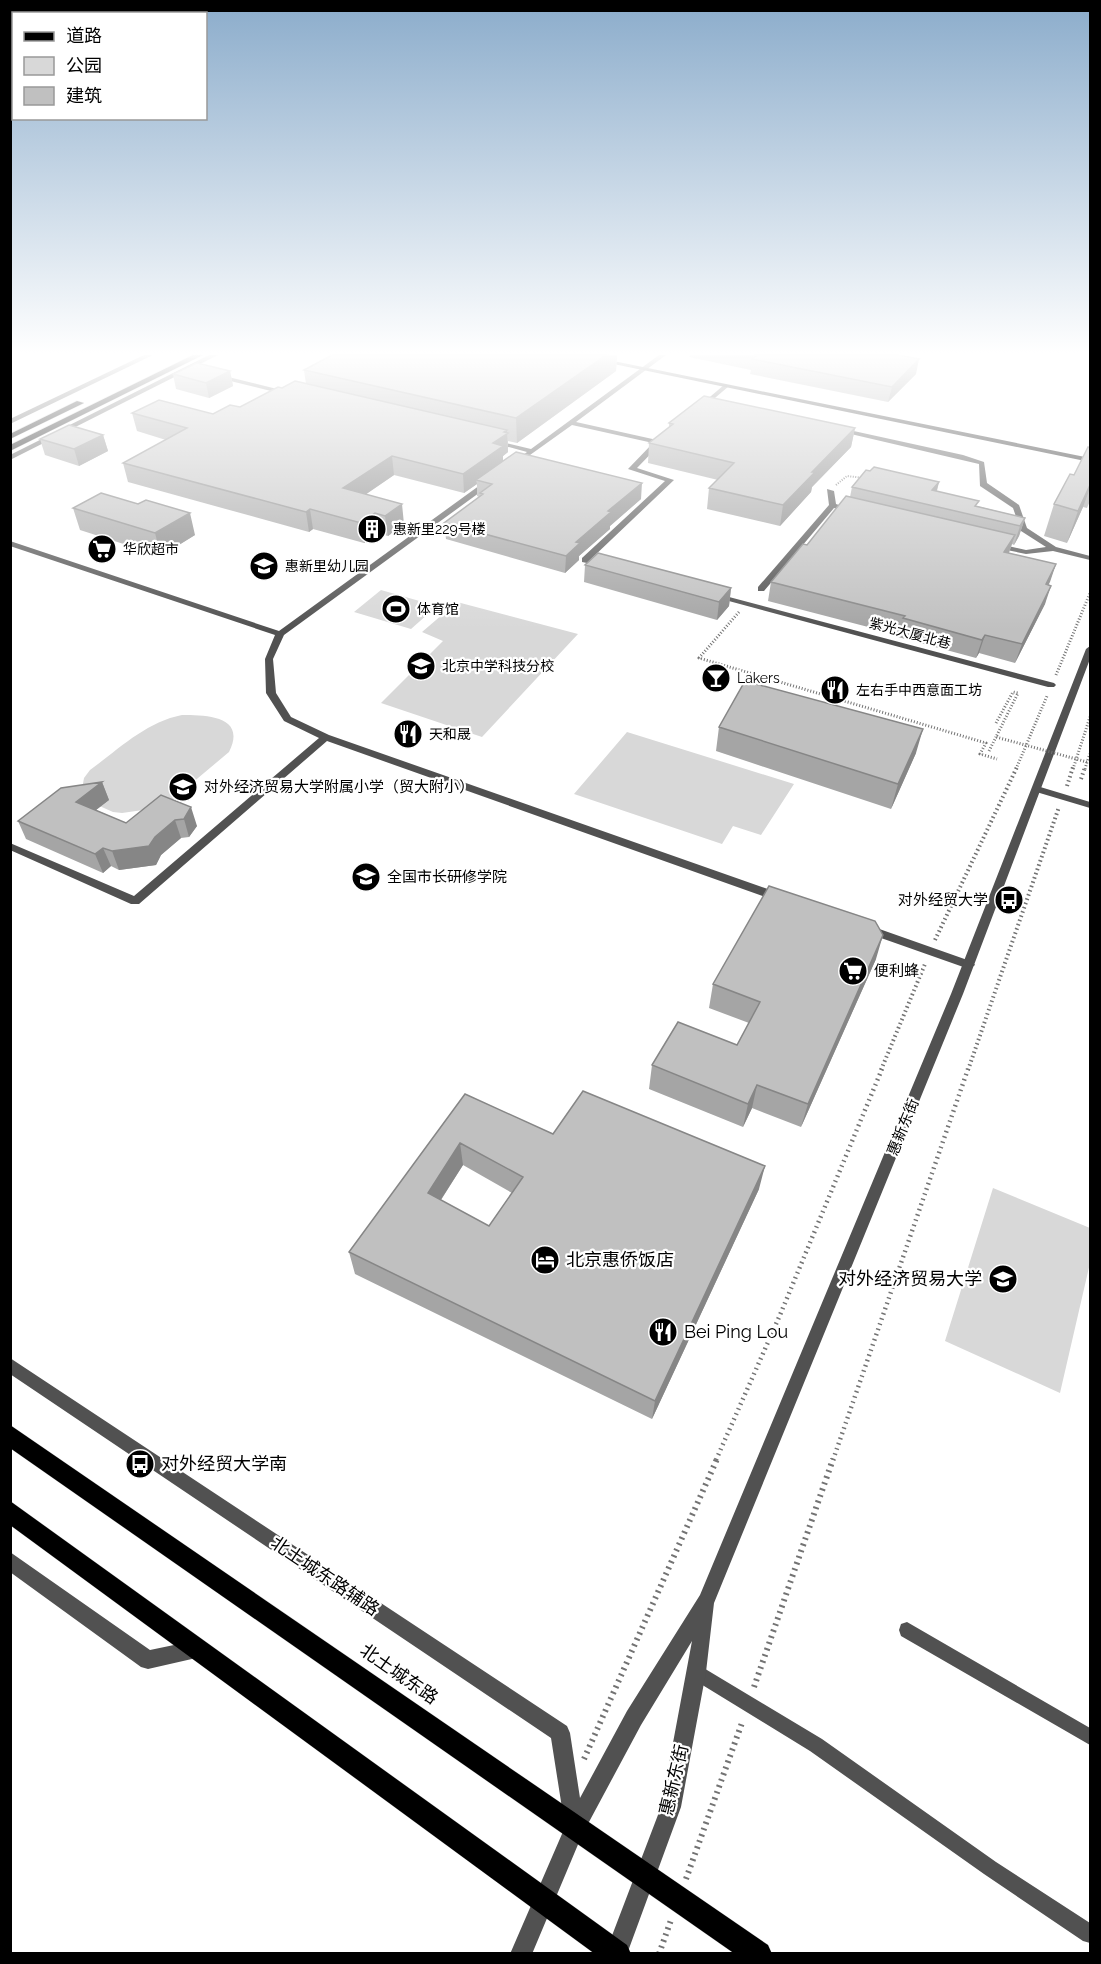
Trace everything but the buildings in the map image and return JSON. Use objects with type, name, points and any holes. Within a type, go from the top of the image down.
[{"type":"main road","points":[[1024,447],[1090,460]]},
{"type":"main road","points":[[1057,447],[1090,453]]},
{"type":"main road","name":"北土城东路","points":[[10,1435],[759,1953]]},
{"type":"main road","points":[[10,1512],[617,1953]]},
{"type":"street","points":[[10,458],[33,447]]},
{"type":"street","points":[[513,447],[533,451]]},
{"type":"street","points":[[505,471],[539,447]]},
{"type":"street","points":[[609,566],[585,560],[670,480],[632,469],[654,447]]},
{"type":"street","points":[[916,447],[982,463],[983,484],[1016,507],[1024,529],[1053,549]]},
{"type":"street","points":[[495,478],[280,634],[268,659],[271,693],[287,719],[326,736],[787,901]]},
{"type":"street","points":[[830,491],[833,505]]},
{"type":"street","points":[[833,505],[858,512]]},
{"type":"street","points":[[761,589],[833,505]]},
{"type":"street","points":[[10,543],[280,634]]},
{"type":"street","points":[[991,544],[1026,552],[1053,549],[1090,558]]},
{"type":"street","name":"紫光大厦北巷","points":[[713,594],[1052,685]]},
{"type":"street","name":"惠新东街","points":[[521,1953],[576,1828],[634,1719],[706,1601],[969,965],[1090,649]]},
{"type":"street","points":[[10,846],[135,901],[326,736]]},
{"type":"street","points":[[1036,789],[1090,805]]},
{"type":"street","points":[[855,925],[969,965]]},
{"type":"street","name":"北土城东路辅路","points":[[10,1365],[560,1733],[576,1828]]},
{"type":"street","points":[[10,1561],[148,1660],[199,1649]]},
{"type":"street","name":"惠新东街","points":[[617,1953],[671,1807],[697,1672],[706,1601]]},
{"type":"lane","points":[[907,1630],[1090,1737]]},
{"type":"lane","points":[[697,1672],[816,1745],[990,1868],[1090,1934]]},
{"type":"path","points":[[830,491],[843,477],[866,478]]},
{"type":"path","points":[[570,1791],[780,1315],[930,952],[1017,767],[1090,593]]},
{"type":"path","points":[[748,603],[699,658],[986,743],[980,754],[997,759]]},
{"type":"path","points":[[988,751],[1018,693],[1013,692],[996,723]]},
{"type":"path","points":[[659,1953],[748,1704],[1090,717]]},
{"type":"path","points":[[996,737],[1087,762]]},
{"type":"path","points":[[1081,779],[1090,754]]},
{"type":"green space","name":"体育馆","points":[[381,590],[437,606],[411,629],[354,612]]},
{"type":"green space","points":[[457,602],[578,634],[482,737],[381,703],[443,641],[422,632]]},
{"type":"green space","points":[[182,715],[213,717],[229,724],[233,731],[233,740],[229,752],[173,799],[150,809],[122,813],[113,812],[95,804],[82,789],[84,778],[90,770],[145,730]]},
{"type":"green space","points":[[627,732],[794,784],[761,835],[733,826],[722,844],[574,794]]},
{"type":"green space","points":[[993,1188],[1090,1228],[1090,1263],[1060,1393],[945,1341]]},
{"type":"place","name":"惠新里229号楼","points":[[372,529]]},
{"type":"place","name":"华欣超市","points":[[102,549]]},
{"type":"place","name":"惠新里幼儿园","points":[[264,566]]},
{"type":"place","name":"体育馆","points":[[396,609]]},
{"type":"place","name":"北京中学科技分校","points":[[421,666]]},
{"type":"place","name":"Lakers","points":[[716,678]]},
{"type":"place","name":"左右手中西意面工坊","points":[[835,690]]},
{"type":"place","name":"天和晟","points":[[408,734]]},
{"type":"place","name":"对外经济贸易大学附属小学（贸大附小）","points":[[183,787]]},
{"type":"place","name":"全国市长研修学院","points":[[366,877]]},
{"type":"place","name":"对外经贸大学","points":[[1009,900]]},
{"type":"place","name":"便利蜂","points":[[853,971]]},
{"type":"place","name":"北京惠侨饭店","points":[[545,1260]]},
{"type":"place","name":"对外经济贸易大学","points":[[1003,1279]]},
{"type":"place","name":"Bei Ping Lou","points":[[663,1332]]},
{"type":"place","name":"对外经贸大学南","points":[[140,1464]]}]
